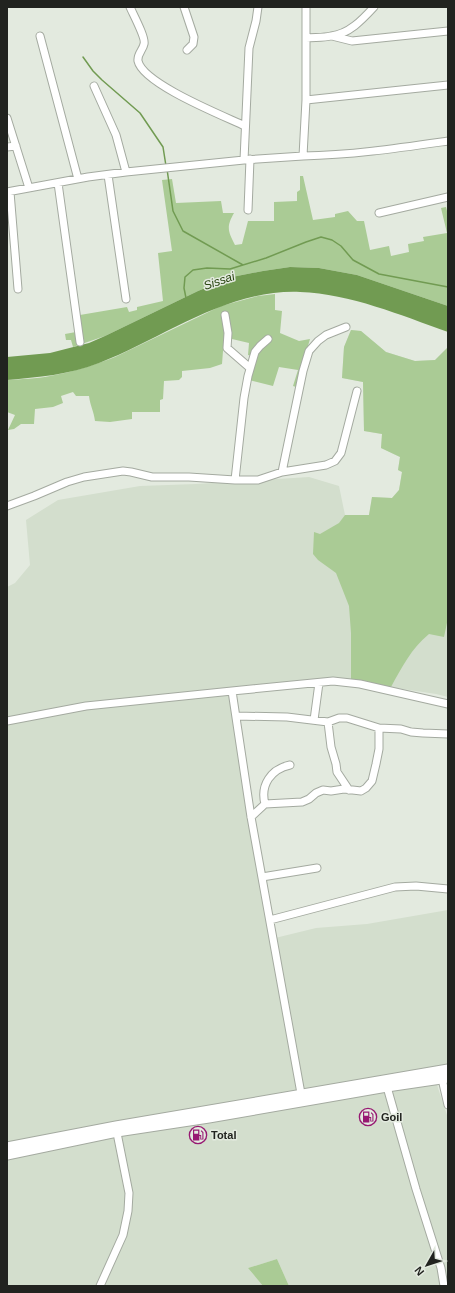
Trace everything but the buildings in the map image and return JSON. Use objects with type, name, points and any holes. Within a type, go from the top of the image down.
[{"type":"main road","points":[[7,1147],[116,1129],[216,1117],[448,1069]]},
{"type":"main road","points":[[302,1098],[445,1079]]},
{"type":"main road","points":[[7,1154],[116,1129]]},
{"type":"street","points":[[130,7],[144,38],[144,44],[138,56],[138,62],[147,74],[164,87],[246,126]]},
{"type":"street","points":[[184,7],[194,37],[193,44],[187,50]]},
{"type":"street","points":[[248,210],[246,126],[249,48],[258,7]]},
{"type":"street","points":[[303,156],[306,100],[306,7]]},
{"type":"street","points":[[306,38],[332,36],[349,30],[374,7]]},
{"type":"street","points":[[332,36],[342,40],[352,41],[448,31]]},
{"type":"street","points":[[40,36],[78,179]]},
{"type":"street","points":[[306,100],[448,85]]},
{"type":"street","points":[[94,86],[116,135],[126,172]]},
{"type":"street","points":[[7,118],[29,188]]},
{"type":"street","points":[[18,289],[8,192],[126,172],[247,160],[372,152],[448,140]]},
{"type":"street","points":[[7,147],[16,146]]},
{"type":"street","points":[[108,175],[126,299]]},
{"type":"street","points":[[58,183],[80,342]]},
{"type":"street","points":[[379,213],[448,197]]},
{"type":"street","points":[[225,315],[228,333],[227,348],[250,368]]},
{"type":"street","points":[[282,472],[303,371],[309,351],[326,335],[346,327]]},
{"type":"street","points":[[235,480],[244,398],[250,368],[255,352],[268,339]]},
{"type":"street","points":[[7,506],[67,482],[84,477],[123,471],[152,477],[258,480],[282,472],[326,465],[335,461],[341,453],[357,391]]},
{"type":"street","points":[[7,721],[90,706],[333,681],[360,684],[448,704]]},
{"type":"street","points":[[314,720],[319,683]]},
{"type":"street","points":[[232,691],[251,817],[302,1098]]},
{"type":"street","points":[[236,716],[287,717],[328,722],[339,718],[347,718],[378,728],[448,734]]},
{"type":"street","points":[[328,722],[331,747],[336,764],[336,772],[349,790]]},
{"type":"street","points":[[251,817],[265,804],[302,802],[323,790],[361,791],[366,788],[372,781],[378,749],[378,728]]},
{"type":"street","points":[[265,804],[263,793],[270,776],[283,767],[290,765]]},
{"type":"street","points":[[262,877],[318,868]]},
{"type":"street","points":[[270,920],[395,887],[416,886],[448,889]]},
{"type":"street","points":[[445,1079],[448,1104]]},
{"type":"street","points":[[387,1087],[441,1268],[444,1286]]},
{"type":"street","points":[[100,1286],[122,1235],[128,1211],[129,1193],[116,1129]]},
{"type":"shaded area","points":[[300,176],[303,176],[313,220],[335,217],[335,214],[348,211],[357,221],[364,221],[370,250],[389,246],[391,256],[409,252],[408,244],[424,241],[423,237],[447,233],[441,208],[446,207],[448,215],[448,306],[357,275],[319,268],[290,267],[232,277],[198,291],[105,336],[73,347],[71,340],[66,340],[65,334],[76,332],[74,316],[127,307],[129,312],[137,310],[137,307],[163,301],[158,253],[172,251],[162,180],[172,179],[176,203],[221,201],[223,213],[234,213],[229,229],[235,245],[242,244],[248,221],[274,221],[274,202],[297,201],[297,192],[300,190]]},
{"type":"shaded area","points":[[290,267],[319,268],[357,275],[448,306],[448,332],[394,312],[357,301],[300,292],[273,293],[247,298],[196,317],[123,353],[88,367],[53,375],[7,380],[7,357],[50,353],[89,343],[198,291],[232,277]]},
{"type":"shaded area","points":[[275,294],[275,310],[282,311],[280,333],[299,341],[310,339],[296,387],[293,386],[298,370],[279,367],[273,386],[249,380],[256,357],[248,355],[249,343],[232,339],[223,351],[222,364],[210,368],[182,371],[182,377],[179,380],[164,381],[163,399],[160,400],[160,412],[132,412],[132,419],[110,422],[95,421],[89,396],[76,396],[73,392],[61,396],[63,403],[53,407],[35,409],[34,424],[21,424],[14,429],[8,430],[15,415],[7,412],[7,380],[45,377],[91,365],[115,357],[221,306],[258,296]]},
{"type":"shaded area","points":[[351,330],[361,331],[386,352],[415,361],[435,360],[448,347],[448,697],[343,678],[229,688],[271,939],[316,928],[367,924],[448,910],[448,1064],[433,1067],[448,1118],[448,1286],[289,1286],[277,1259],[248,1268],[263,1286],[7,1286],[7,587],[15,583],[30,565],[26,520],[58,500],[140,486],[309,477],[339,486],[345,515],[369,515],[372,497],[392,498],[399,490],[402,472],[398,470],[400,457],[381,448],[382,434],[364,431],[363,382],[342,378],[344,347]]},
{"type":"shaded area","points":[[351,330],[361,331],[386,352],[415,361],[435,360],[448,347],[448,618],[444,637],[429,634],[407,659],[391,687],[351,679],[351,633],[349,606],[336,573],[318,560],[313,554],[314,532],[320,534],[339,523],[345,515],[369,515],[372,497],[392,498],[399,490],[402,472],[398,470],[400,457],[381,448],[382,434],[364,431],[363,382],[342,378],[344,347]]},
{"type":"shaded area","points":[[277,1259],[289,1286],[263,1286],[248,1268]]},
{"type":"waterway","points":[[83,57],[93,71],[102,80],[140,113],[163,147],[166,166]]},
{"type":"waterway","points":[[167,169],[173,211],[183,231],[243,265]]},
{"type":"waterway","name":"Sissai","points":[[186,298],[184,288],[185,277],[193,270],[207,268],[230,269],[266,258],[321,237],[332,240],[341,246],[353,260],[379,274],[448,287]]},
{"type":"place","name":"Goil","points":[[368,1117]]},
{"type":"place","name":"Total","points":[[198,1135]]}]
